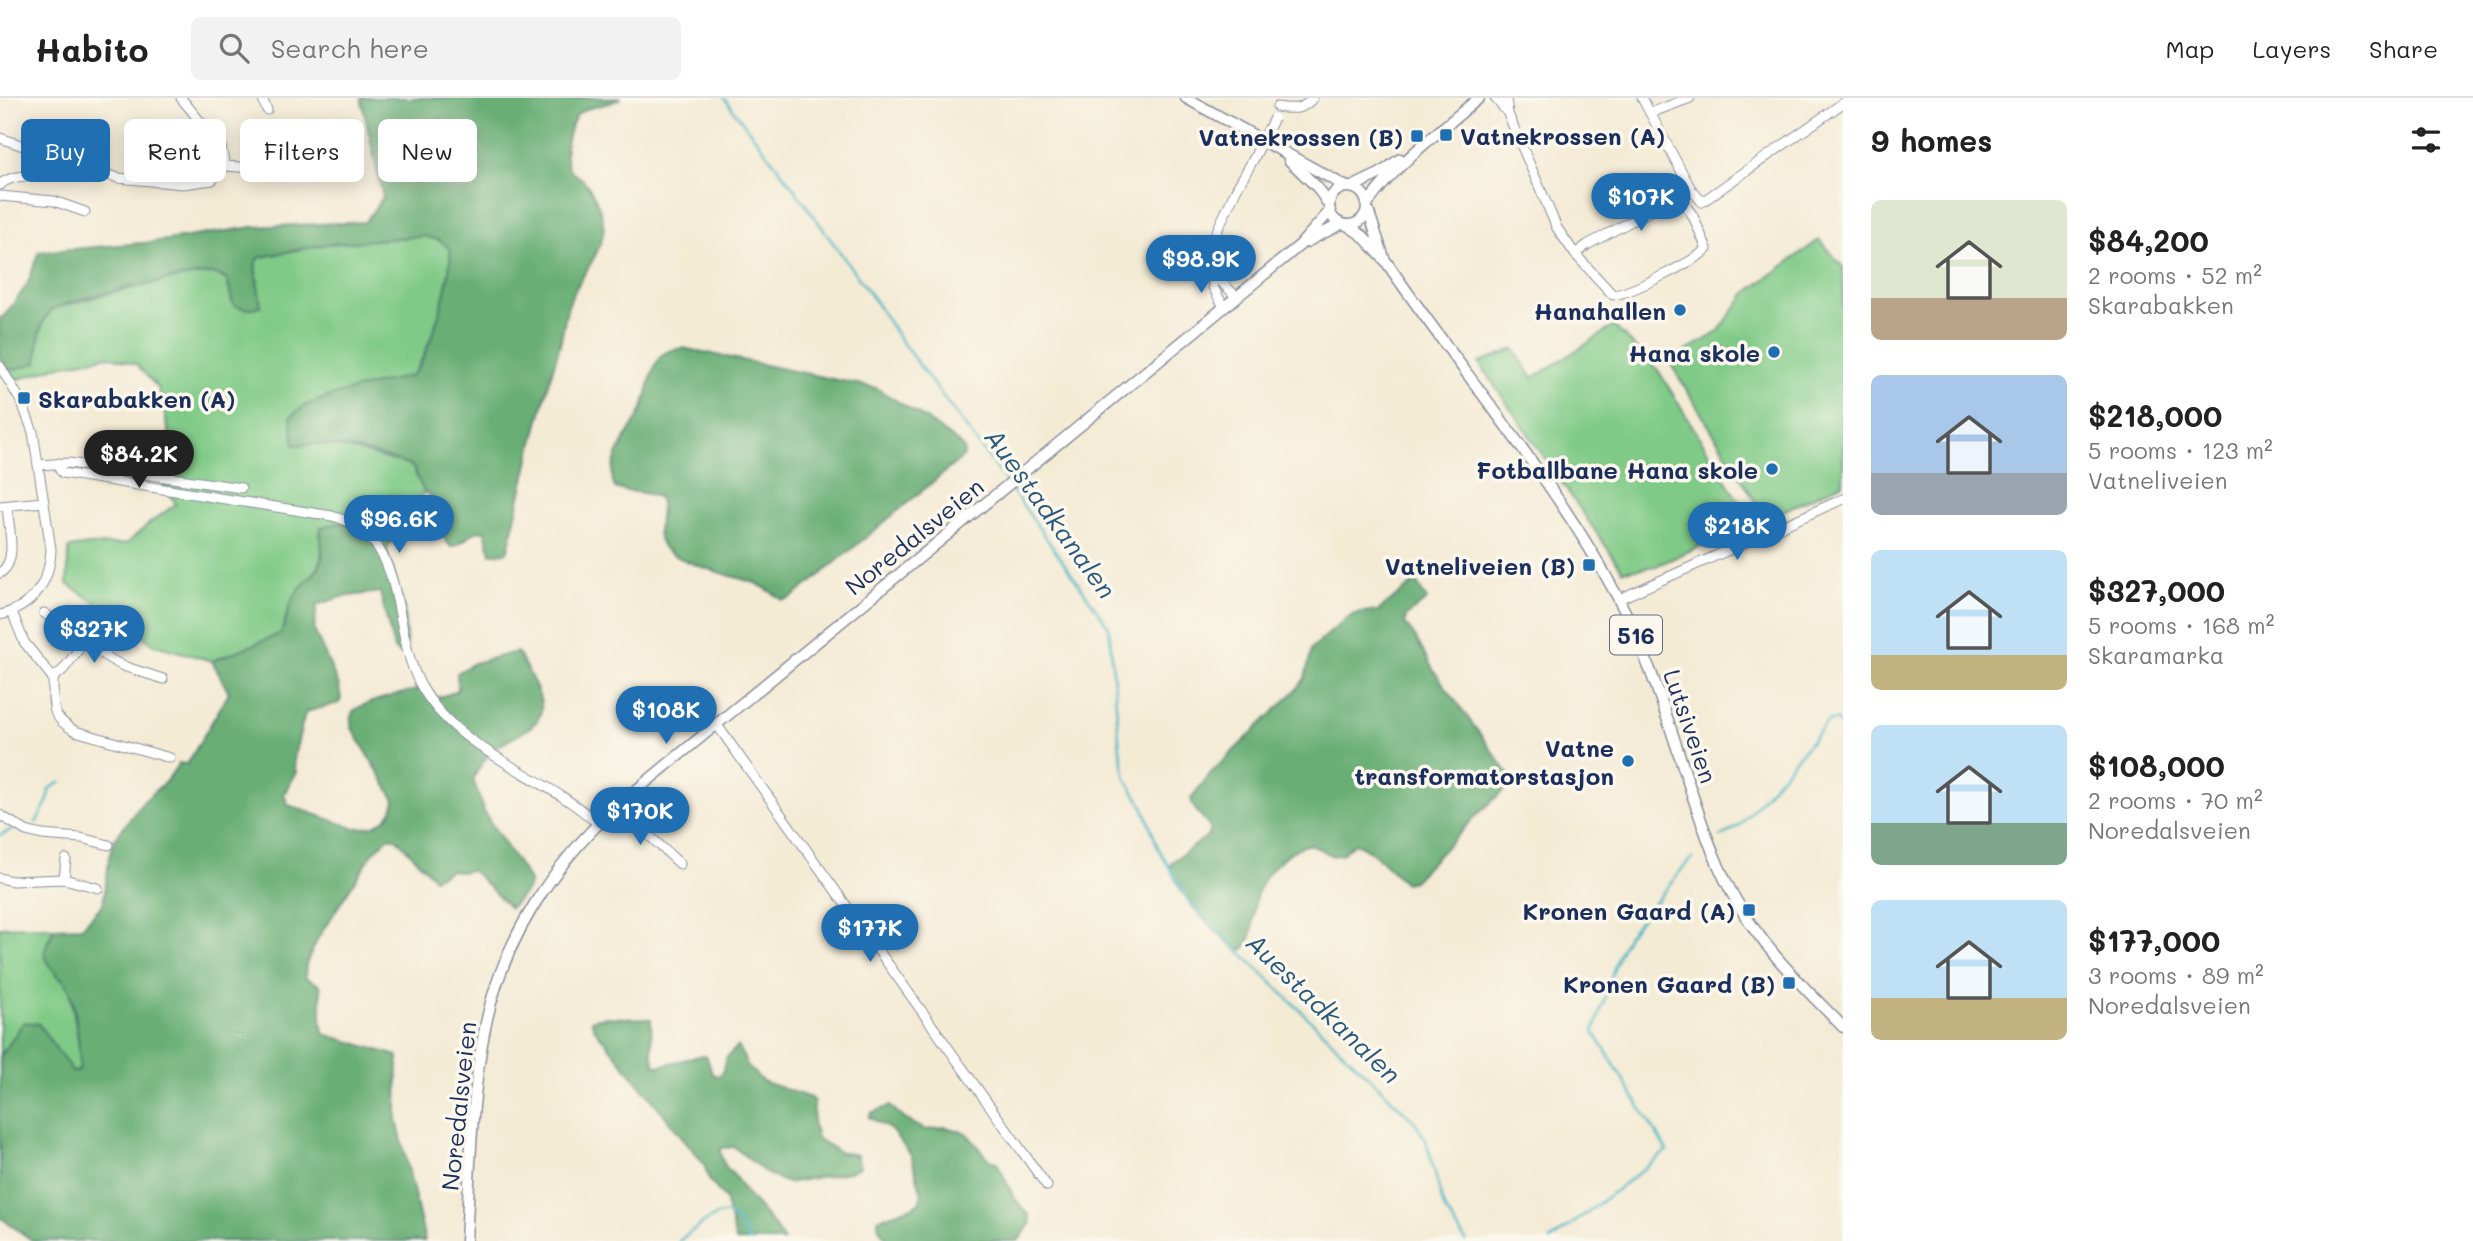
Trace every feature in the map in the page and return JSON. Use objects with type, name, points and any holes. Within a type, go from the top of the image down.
[{"type":"main road","name":"516","points":[[1186,98],[1364,194],[1368,206]]},
{"type":"main road","points":[[1329,208],[1336,191],[1370,180],[1394,164],[1452,115],[1466,98]]},
{"type":"main road","points":[[1344,225],[1360,221],[1379,188],[1479,98]]},
{"type":"main road","name":"516","points":[[1277,148],[1317,187],[1335,220],[1344,225]]},
{"type":"main road","name":"Lutsiveien","points":[[1368,206],[1385,260]]},
{"type":"main road","name":"Noredalsveien","points":[[466,1241],[478,1075],[485,1027],[505,961],[530,910],[558,868],[617,806],[1300,245],[1329,208]]},
{"type":"main road","name":"Lutsiveien","points":[[1344,225],[1363,236],[1385,260],[1592,552],[1619,599],[1646,660],[1702,824],[1730,890],[1770,951],[1843,1027]]},
{"type":"main road","name":"Noredalsveien","points":[[1300,245],[1344,225]]},
{"type":"street","points":[[181,98],[198,119]]},
{"type":"street","points":[[262,98],[267,110]]},
{"type":"street","points":[[1224,307],[1213,287],[1213,239],[1274,118],[1276,102],[1300,108],[1307,106],[1313,98]]},
{"type":"street","points":[[1495,98],[1508,114],[1557,228],[1604,288],[1615,295],[1637,287],[1707,249],[1688,208],[1679,196]]},
{"type":"street","points":[[1506,98],[1508,114]]},
{"type":"street","points":[[1642,98],[1691,189],[1699,200],[1706,201],[1843,103]]},
{"type":"street","points":[[1650,113],[1690,98]]},
{"type":"street","points":[[0,138],[21,145]]},
{"type":"street","points":[[0,185],[21,176]]},
{"type":"street","points":[[153,182],[205,182]]},
{"type":"street","points":[[1575,254],[1691,189]]},
{"type":"street","points":[[0,196],[54,201],[85,212]]},
{"type":"street","points":[[1214,275],[1237,297]]},
{"type":"street","points":[[0,366],[28,417],[51,549],[46,579],[33,598],[12,612],[0,615]]},
{"type":"street","points":[[38,465],[59,463],[240,488]]},
{"type":"street","points":[[59,463],[63,473],[332,516],[357,526],[377,545],[388,565],[407,652],[419,682],[432,703],[473,741],[569,801],[598,824]]},
{"type":"street","points":[[1619,599],[1843,499]]},
{"type":"street","points":[[0,573],[8,567],[11,557],[4,506],[44,502]]},
{"type":"street","points":[[12,612],[24,642],[53,678],[52,706],[55,716],[75,732],[170,758]]},
{"type":"street","points":[[44,612],[123,666],[163,679]]},
{"type":"street","points":[[53,678],[63,670],[85,642]]},
{"type":"street","points":[[717,724],[1047,1186]]},
{"type":"street","points":[[617,806],[680,864]]},
{"type":"street","points":[[0,815],[34,833],[81,838],[108,845]]},
{"type":"street","points":[[64,878],[66,859]]},
{"type":"street","points":[[0,878],[12,881],[64,878],[98,888]]},
{"type":"green space","points":[[361,98],[620,98],[582,111],[571,125],[567,138],[568,166],[587,185],[595,198],[603,221],[603,234],[597,253],[568,306],[508,550],[505,553],[491,554],[485,531],[475,532],[451,547],[440,529],[429,494],[424,492],[412,466],[372,453],[322,444],[294,445],[291,417],[299,410],[346,391],[411,376],[418,368],[432,336],[448,276],[450,249],[439,240],[422,236],[328,244],[261,257],[257,259],[255,267],[261,306],[247,309],[234,306],[227,280],[213,274],[155,282],[80,300],[51,311],[46,316],[39,335],[37,362],[10,371],[0,358],[0,318],[27,285],[39,252],[154,242],[253,227],[365,222],[383,197],[380,182],[477,182],[477,119],[378,119],[378,174]]},
{"type":"green space","points":[[422,236],[443,241],[448,246],[450,255],[446,291],[440,312],[417,368],[411,376],[302,407],[299,445],[343,447],[407,463],[415,469],[424,492],[393,540],[377,527],[368,524],[348,523],[320,531],[322,547],[319,566],[291,603],[280,634],[212,661],[155,645],[67,584],[69,548],[126,544],[176,504],[162,483],[176,461],[158,388],[136,364],[108,356],[56,367],[16,380],[10,371],[37,362],[44,320],[53,309],[106,294],[214,273],[227,280],[232,302],[258,284],[255,263],[261,257],[328,244]]},
{"type":"green space","points":[[1819,240],[1843,267],[1843,483],[1766,519],[1669,361],[1718,332],[1746,293]]},
{"type":"green space","points":[[1614,326],[1658,370],[1752,523],[1656,566],[1623,571],[1479,363],[1514,349],[1533,378]]},
{"type":"green space","points":[[683,348],[876,388],[926,419],[958,443],[964,449],[964,456],[813,581],[791,598],[783,600],[755,583],[690,562],[667,551],[659,538],[661,509],[658,497],[615,488],[612,478],[616,457],[643,407],[655,366],[664,353]]},
{"type":"green space","points":[[338,523],[375,527],[393,540],[388,546],[388,554],[404,608],[407,652],[400,654],[394,649],[380,592],[341,597],[317,605],[314,630],[339,686],[341,699],[339,703],[306,712],[294,758],[296,772],[284,794],[288,805],[354,828],[375,825],[390,813],[395,800],[352,728],[352,713],[359,707],[424,688],[429,688],[436,698],[455,692],[458,689],[457,673],[474,663],[516,652],[535,685],[541,705],[541,714],[537,721],[491,752],[473,779],[485,814],[530,882],[527,890],[510,908],[472,870],[451,870],[434,878],[396,838],[388,838],[373,853],[318,938],[306,964],[305,978],[320,985],[324,1034],[398,1056],[397,1120],[425,1241],[33,1241],[0,1217],[0,1057],[24,1022],[39,1024],[72,1072],[79,1071],[73,1001],[67,985],[46,959],[47,944],[54,928],[82,927],[103,904],[110,853],[115,839],[141,804],[168,779],[179,763],[187,764],[229,693],[212,661],[280,634],[293,598],[320,565],[321,527]]},
{"type":"green space","points":[[1416,581],[1427,600],[1406,616],[1405,624],[1434,671],[1514,781],[1413,881],[1405,883],[1375,855],[1354,843],[1342,854],[1333,856],[1310,844],[1292,851],[1275,865],[1262,882],[1255,901],[1251,936],[1245,948],[1238,951],[1207,923],[1190,903],[1170,867],[1172,862],[1211,831],[1194,808],[1191,798],[1211,773],[1296,690],[1305,678],[1312,648],[1348,617],[1360,612],[1378,611]]},
{"type":"green space","points":[[0,927],[54,928],[46,946],[54,972],[69,986],[81,1057],[79,1071],[72,1073],[38,1024],[24,1022],[0,1057]]},
{"type":"green space","points":[[603,1017],[651,1019],[652,1052],[655,1065],[659,1066],[703,1055],[707,1057],[712,1074],[718,1076],[722,1073],[726,1058],[738,1046],[748,1067],[762,1081],[811,1098],[814,1102],[813,1125],[818,1139],[839,1152],[857,1155],[860,1167],[849,1172],[787,1183],[767,1174],[734,1147],[722,1148],[720,1151],[726,1167],[784,1241],[736,1241],[725,1199],[709,1180],[704,1164],[594,1028],[591,1020]]},
{"type":"green space","points":[[890,1106],[906,1120],[926,1130],[946,1127],[966,1133],[991,1161],[997,1162],[1014,1198],[1029,1215],[1031,1223],[1018,1241],[890,1241],[885,1236],[878,1219],[912,1207],[919,1202],[922,1195],[911,1155],[891,1130],[869,1117],[871,1113]]},
{"type":"waterway","name":"Auestadkanalen","points":[[724,98],[790,183],[898,337],[1006,481]]},
{"type":"waterway","name":"Auestadkanalen","points":[[1010,487],[1109,627],[1120,749],[1126,779],[1144,808],[1158,848],[1191,904],[1415,1122],[1426,1140],[1444,1208],[1466,1241]]},
{"type":"waterway","points":[[1721,837],[1739,826],[1827,722],[1836,720],[1843,727]]},
{"type":"waterway","points":[[36,823],[48,800],[49,789],[61,782]]},
{"type":"waterway","points":[[0,835],[11,830]]},
{"type":"waterway","points":[[1550,1241],[1667,1151],[1594,1032],[1618,956],[1628,935],[1693,858]]},
{"type":"waterway","points":[[679,1241],[703,1223],[723,1214],[734,1218],[749,1241]]},
{"type":"place","name":"Vatnekrossen (A)","points":[[1446,135]]},
{"type":"place","name":"Vatnekrossen (B)","points":[[1417,136]]},
{"type":"place","name":"Hanahallen","points":[[1680,310]]},
{"type":"place","name":"Hana skole","points":[[1774,352]]},
{"type":"place","name":"Skarabakken (A)","points":[[24,398]]},
{"type":"place","name":"Fotballbane Hana skole","points":[[1772,469]]},
{"type":"place","name":"Vatneliveien (B)","points":[[1589,565]]},
{"type":"place","name":"Vatne transformatorstasjon","points":[[1628,761]]},
{"type":"place","name":"Kronen Gaard (A)","points":[[1749,910]]},
{"type":"place","name":"Kronen Gaard (B)","points":[[1789,983]]}]
